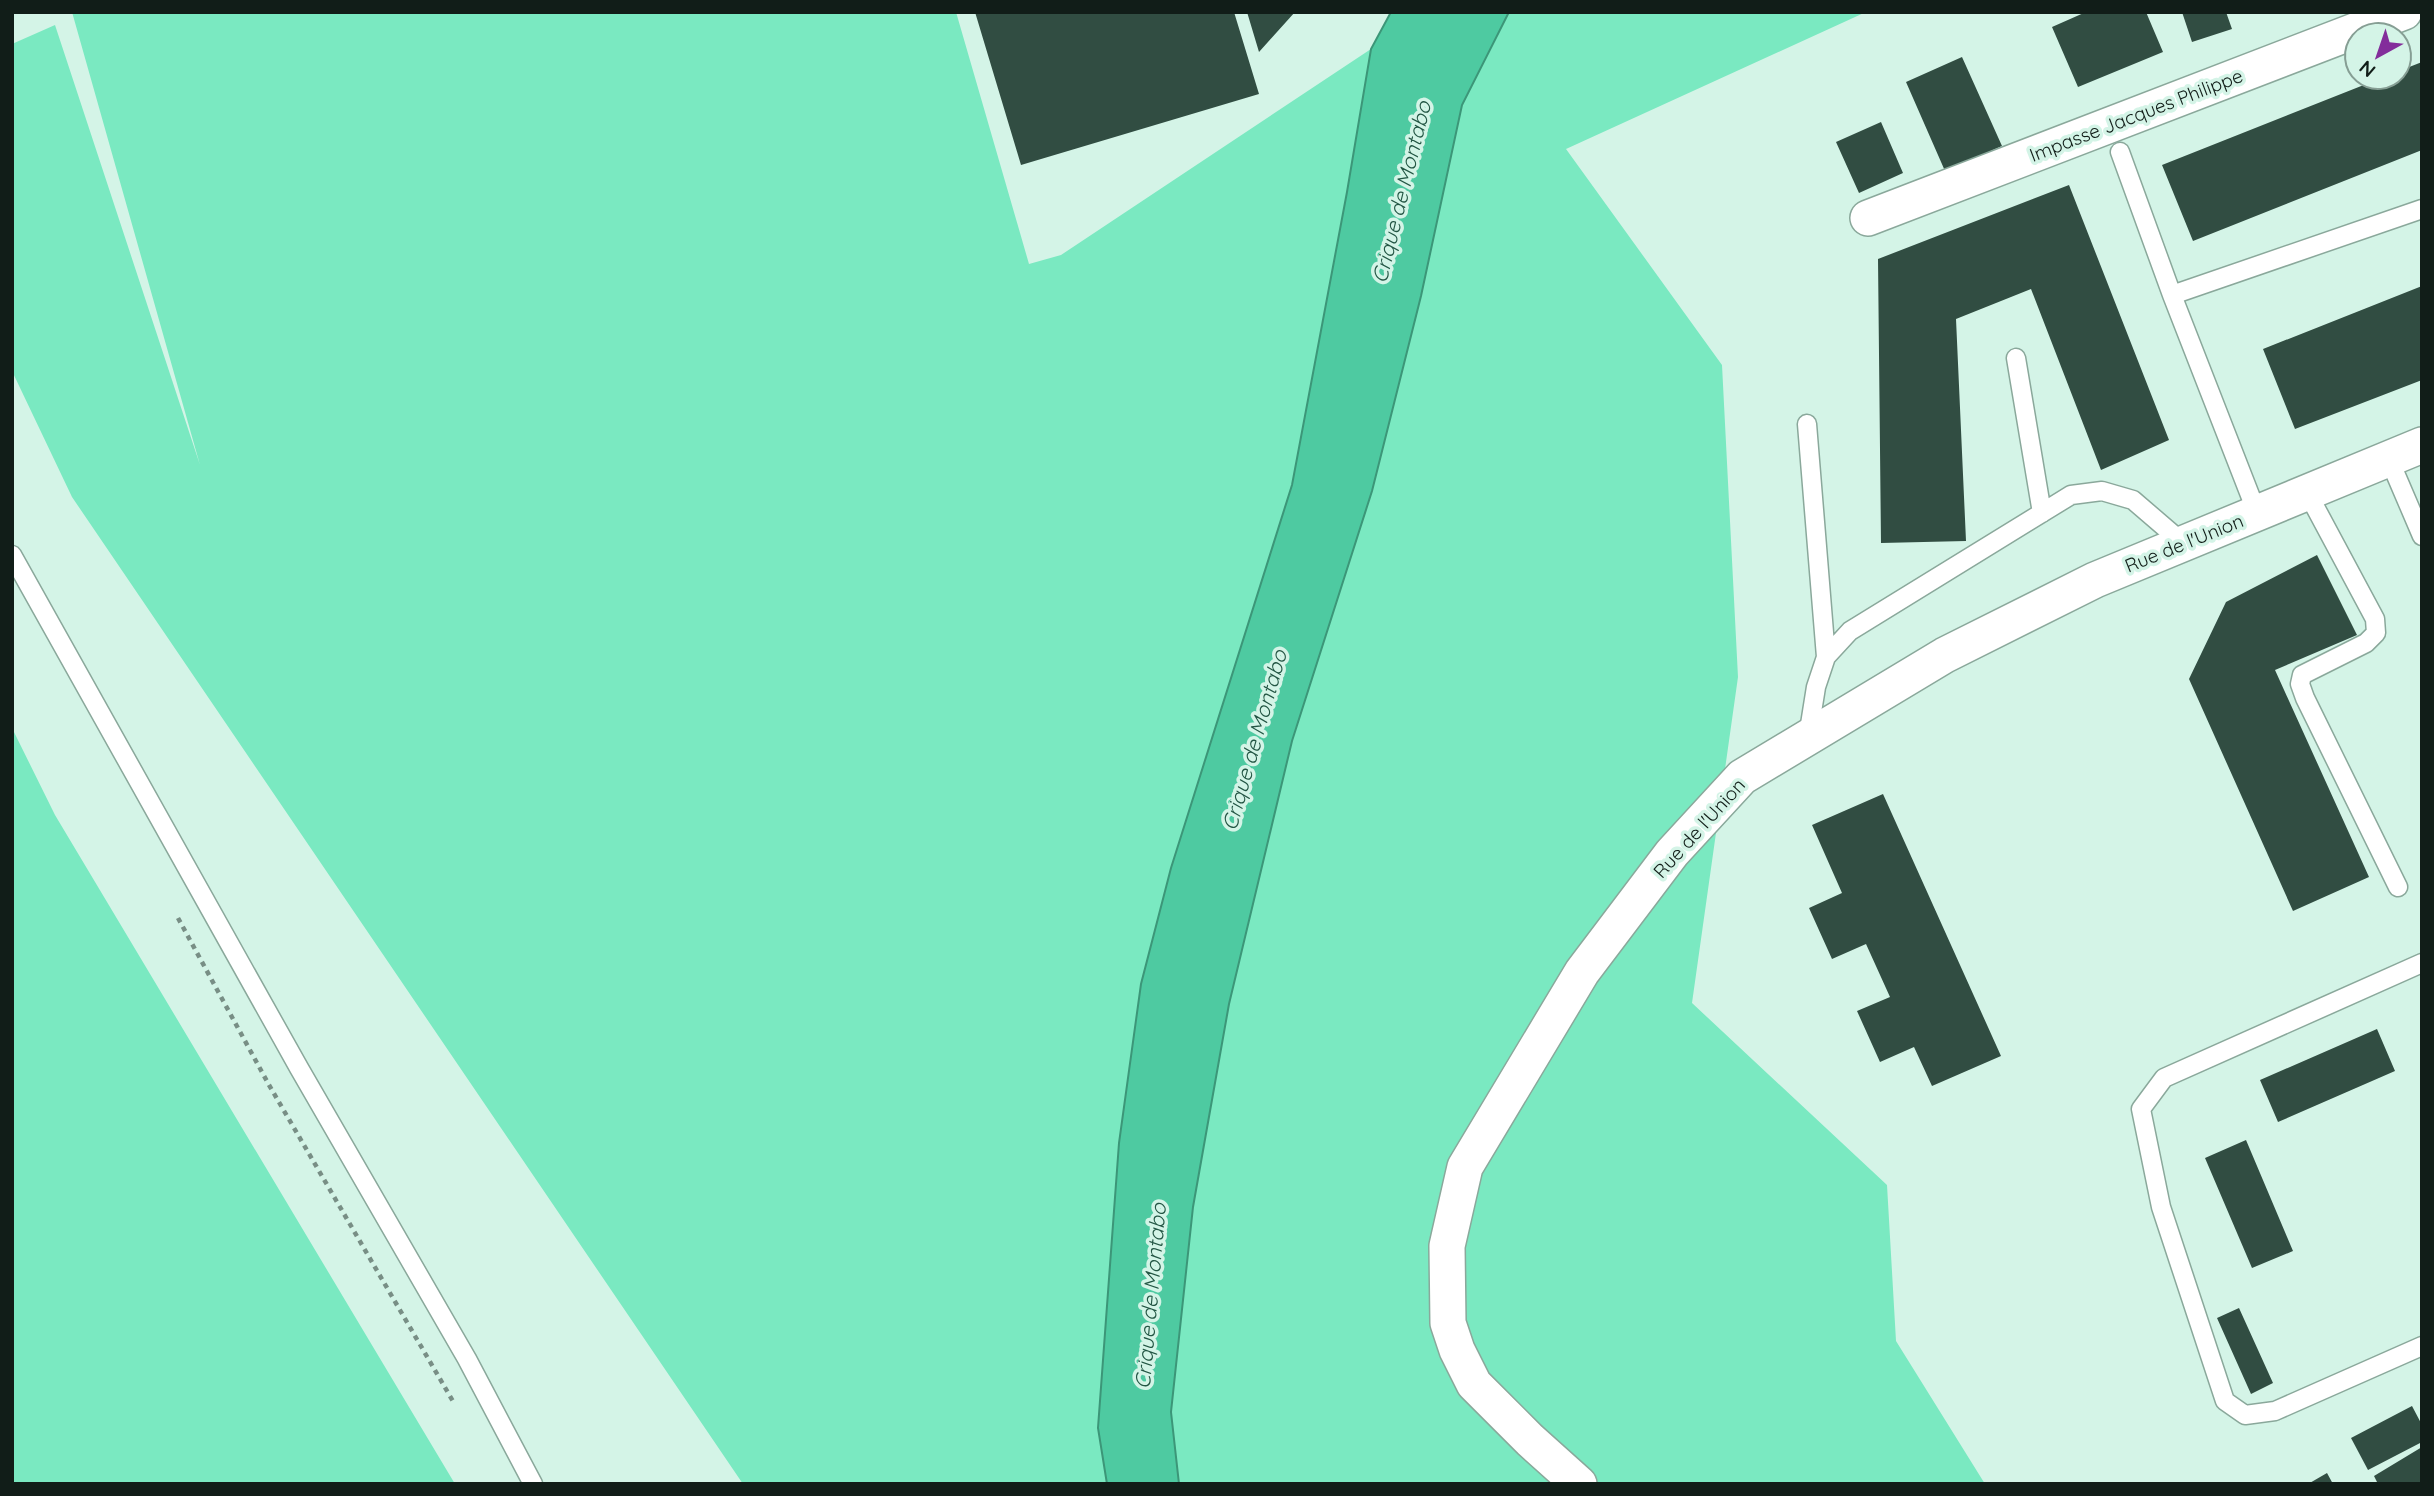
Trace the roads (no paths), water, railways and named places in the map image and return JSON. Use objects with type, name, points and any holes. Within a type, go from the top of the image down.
[{"type":"street","name":"Impasse Jacques Philippe","points":[[1868,218],[2404,12]]},
{"type":"street","name":"Rue de l'Union","points":[[1579,1484],[1474,1384],[1457,1350],[1448,1323],[1447,1246],[1465,1167],[1582,972],[1672,853],[1742,777],[1945,654],[2095,580],[2422,445]]},
{"type":"lane","points":[[2120,152],[2172,295],[2257,513]]},
{"type":"lane","points":[[2172,295],[2422,209]]},
{"type":"lane","points":[[2016,358],[2042,513]]},
{"type":"lane","points":[[1807,424],[1826,656],[1816,687],[1807,738]]},
{"type":"lane","points":[[2389,459],[2422,536]]},
{"type":"lane","points":[[1826,656],[1850,631],[2071,495],[2102,491],[2133,500],[2183,543]]},
{"type":"lane","points":[[2307,492],[2375,619],[2376,634],[2366,643],[2302,675],[2301,684],[2305,698],[2398,887]]},
{"type":"lane","points":[[12,555],[286,1044],[467,1359],[533,1484]]},
{"type":"lane","points":[[2422,962],[2164,1078],[2141,1109],[2161,1207],[2225,1401],[2245,1415],[2275,1411],[2422,1346]]},
{"type":"water","name":"Crique de Montabo","points":[[1391,12],[1509,12],[1462,105],[1421,296],[1372,491],[1292,741],[1229,1004],[1193,1207],[1171,1412],[1179,1484],[1107,1484],[1098,1428],[1119,1143],[1141,984],[1171,868],[1292,485],[1371,49]]}]
